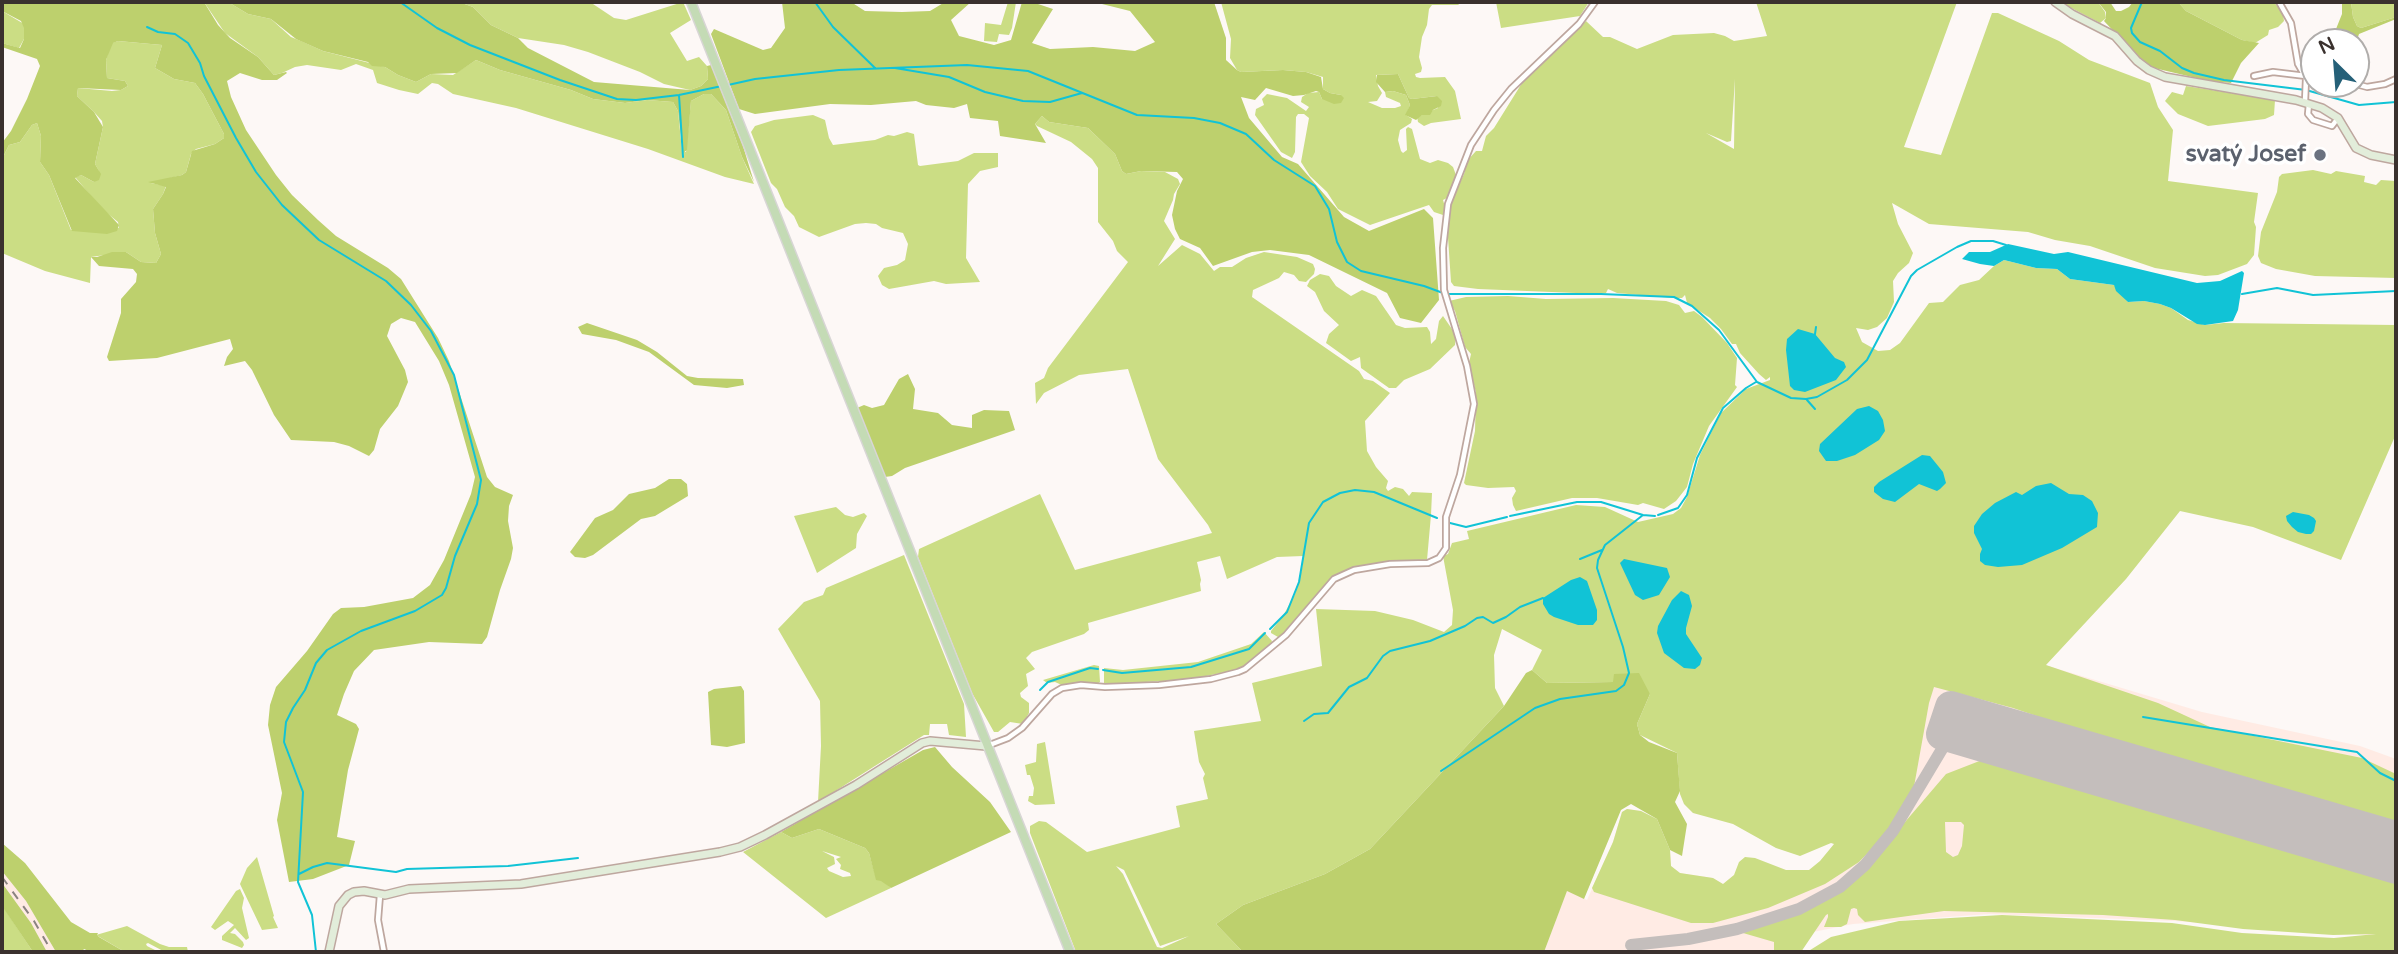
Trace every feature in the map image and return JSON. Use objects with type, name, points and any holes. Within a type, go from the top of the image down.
[{"type":"main road","points":[[691,2],[1070,952]]},
{"type":"street","points":[[329,952],[335,918],[343,900],[359,891],[380,895],[409,889],[521,884],[740,847],[856,785],[922,743],[930,741],[986,746],[1007,738],[1021,728],[1052,694],[1062,688],[1081,685],[1159,685],[1211,680],[1245,669],[1286,635],[1334,579],[1354,570],[1390,564],[1428,563],[1439,558],[1446,548],[1446,517],[1460,475],[1474,404],[1467,366],[1444,290],[1443,248],[1448,204],[1471,145],[1494,110],[1511,89],[1579,24],[1595,2]]},
{"type":"street","points":[[2055,2],[2115,36],[2148,70],[2165,77],[2306,101],[2338,118],[2356,148],[2371,155],[2396,160]]},
{"type":"street","points":[[2278,2],[2291,23],[2300,68]]},
{"type":"street","points":[[2254,76],[2273,72],[2300,77]]},
{"type":"street","points":[[2370,86],[2396,79]]},
{"type":"street","points":[[2306,101],[2308,114],[2313,120],[2332,126],[2338,118]]},
{"type":"street","points":[[380,895],[378,920],[384,952]]},
{"type":"shaded area","points":[[2045,665],[2202,712],[2360,746],[2396,759],[2396,932],[2368,935],[2175,921],[1989,914],[1853,924],[1813,932],[1799,952],[1544,952],[1567,890],[1587,900],[1613,842],[1622,812],[1627,809],[1641,811],[1670,850],[1671,866],[1680,873],[1713,878],[1723,884],[1734,875],[1809,870],[1872,828],[1934,684]]},
{"type":"shaded area","points":[[2,871],[26,901],[56,952],[47,952],[31,923],[2,883]]},
{"type":"green space","points":[[2,2],[204,2],[218,25],[230,38],[258,57],[274,75],[286,72],[277,80],[262,80],[240,73],[227,81],[246,130],[292,195],[318,220],[336,236],[401,279],[438,338],[449,361],[487,477],[495,487],[513,495],[508,521],[513,548],[511,559],[487,637],[482,644],[429,642],[374,650],[354,671],[337,715],[356,724],[359,729],[348,770],[337,837],[355,841],[349,865],[313,879],[289,882],[277,820],[282,793],[268,725],[270,705],[276,687],[307,651],[333,614],[341,608],[364,607],[413,598],[430,585],[444,560],[471,494],[475,477],[449,385],[439,361],[415,322],[401,318],[391,324],[387,336],[405,370],[408,382],[398,406],[380,429],[374,450],[369,456],[334,442],[291,440],[274,415],[245,361],[224,366],[233,349],[230,339],[157,358],[109,361],[107,357],[121,313],[121,299],[136,282],[137,274],[133,269],[99,266],[91,257],[126,252],[141,262],[156,263],[161,254],[155,233],[153,209],[166,187],[148,182],[182,175],[186,172],[192,151],[215,144],[224,138],[224,134],[195,83],[174,79],[155,68],[162,45],[118,41],[113,43],[106,60],[107,78],[125,81],[128,86],[121,90],[78,88],[77,96],[94,112],[103,127],[95,164],[101,174],[99,180],[94,182],[81,175],[75,178],[119,225],[117,231],[107,234],[72,231],[49,175],[40,162],[41,136],[37,123],[32,125],[20,142],[9,145],[2,159],[2,143],[27,99],[40,66],[37,59],[2,47],[2,43],[20,48],[24,39],[24,28],[21,21],[2,11]]},
{"type":"green space","points":[[204,2],[228,2],[248,14],[271,19],[291,37],[323,51],[385,67],[416,82],[431,74],[453,75],[476,60],[593,99],[625,103],[647,100],[673,102],[678,111],[682,151],[686,152],[691,101],[704,94],[711,94],[726,110],[754,184],[725,177],[648,149],[516,108],[453,94],[438,84],[432,83],[418,94],[399,90],[377,83],[373,70],[356,64],[341,70],[307,65],[274,75],[258,57],[225,33]]},
{"type":"green space","points":[[228,2],[459,2],[473,7],[491,25],[518,38],[528,48],[594,82],[690,90],[701,86],[708,79],[707,66],[711,65],[754,182],[742,157],[726,110],[711,94],[704,94],[691,101],[687,150],[683,153],[678,111],[673,102],[647,100],[625,103],[593,99],[476,60],[457,73],[431,74],[416,82],[385,67],[372,66],[368,62],[323,51],[296,39],[271,19],[248,14]]},
{"type":"green space","points":[[459,2],[590,2],[614,18],[626,20],[683,2],[691,20],[670,33],[687,61],[699,57],[707,66],[708,79],[701,86],[690,90],[664,84],[588,52],[564,45],[518,38],[491,25],[473,7]]},
{"type":"green space","points":[[782,2],[851,2],[865,11],[902,12],[930,11],[945,2],[971,2],[951,20],[959,36],[994,45],[1011,40],[1022,2],[1032,2],[1053,9],[1032,43],[1050,49],[1093,47],[1135,51],[1155,42],[1130,11],[1094,2],[1214,2],[1226,38],[1226,60],[1237,70],[1306,72],[1321,77],[1323,89],[1344,98],[1341,103],[1334,104],[1322,99],[1316,91],[1293,96],[1266,88],[1255,100],[1241,97],[1249,118],[1282,157],[1298,164],[1344,217],[1369,231],[1424,209],[1433,218],[1439,300],[1421,323],[1400,318],[1387,293],[1309,255],[1270,250],[1252,252],[1213,266],[1200,248],[1180,239],[1175,229],[1172,215],[1177,191],[1183,179],[1177,172],[1141,171],[1126,174],[1115,154],[1088,128],[1049,122],[1042,116],[1035,124],[1046,143],[1000,136],[998,121],[970,118],[967,104],[954,108],[926,105],[916,101],[871,105],[830,104],[755,114],[739,109],[711,34],[714,29],[763,50],[771,48],[785,28]]},
{"type":"green space","points":[[1008,2],[1016,2],[1009,35],[999,34],[997,42],[984,41],[985,23],[1001,25]]},
{"type":"green space","points":[[1221,2],[1462,2],[1458,5],[1432,5],[1429,9],[1419,57],[1422,68],[1421,72],[1415,74],[1420,78],[1445,77],[1455,91],[1461,119],[1424,126],[1418,122],[1417,117],[1438,108],[1437,96],[1409,98],[1398,74],[1376,75],[1382,93],[1377,101],[1368,102],[1382,108],[1395,108],[1401,106],[1400,103],[1386,97],[1385,92],[1393,91],[1406,95],[1410,105],[1406,115],[1412,119],[1411,123],[1400,130],[1398,140],[1401,151],[1403,153],[1407,150],[1408,127],[1412,129],[1420,159],[1430,163],[1438,160],[1448,163],[1456,175],[1449,197],[1443,200],[1443,215],[1434,212],[1429,205],[1370,225],[1338,209],[1301,162],[1309,118],[1304,114],[1298,114],[1296,117],[1295,152],[1292,158],[1281,152],[1255,115],[1256,109],[1264,105],[1262,99],[1267,94],[1287,98],[1306,111],[1309,107],[1301,102],[1302,97],[1308,93],[1319,92],[1322,99],[1341,95],[1323,89],[1323,77],[1306,72],[1237,70],[1230,58],[1231,39]]},
{"type":"green space","points":[[1496,2],[1589,2],[1580,16],[1501,28]]},
{"type":"green space","points":[[1756,2],[1957,2],[1904,147],[1941,155],[1992,13],[1998,13],[2059,41],[2089,60],[2150,83],[2158,107],[2173,130],[2168,181],[2258,193],[2254,222],[2254,255],[2247,264],[2218,275],[2205,276],[2155,268],[2090,246],[2028,232],[1929,224],[1892,203],[1898,224],[1913,253],[1909,263],[1893,281],[1894,302],[1887,318],[1877,327],[1868,330],[1856,328],[1862,342],[1878,351],[1890,350],[1900,343],[1929,303],[1943,302],[1960,285],[1979,280],[2004,260],[2036,268],[2057,269],[2070,279],[2114,285],[2128,302],[2160,304],[2188,320],[2205,325],[2396,325],[2396,434],[2341,560],[2253,527],[2180,511],[2126,579],[2046,665],[2158,703],[2210,727],[2362,758],[2396,774],[2396,822],[1934,687],[1910,809],[1859,862],[1825,884],[1768,908],[1713,923],[1691,923],[1594,892],[1592,888],[1613,842],[1622,812],[1627,809],[1641,811],[1657,819],[1670,850],[1671,866],[1680,873],[1713,878],[1723,884],[1734,875],[1739,862],[1745,857],[1786,870],[1809,870],[1834,844],[1800,856],[1776,848],[1733,824],[1693,813],[1684,804],[1680,794],[1677,753],[1640,735],[1637,724],[1650,694],[1613,682],[1547,683],[1532,670],[1542,650],[1502,629],[1494,655],[1495,688],[1504,706],[1370,849],[1325,874],[1243,905],[1216,924],[1243,952],[1076,952],[1030,833],[1030,826],[1039,821],[1046,822],[1087,852],[1180,827],[1176,806],[1208,799],[1203,778],[1205,774],[1199,762],[1194,731],[1261,721],[1252,683],[1322,666],[1316,609],[1375,611],[1413,620],[1444,632],[1452,625],[1453,610],[1443,556],[1448,554],[1452,543],[1469,539],[1467,531],[1576,505],[1605,507],[1638,522],[1673,514],[1681,508],[1700,455],[1721,413],[1746,389],[1770,380],[1770,377],[1766,380],[1759,374],[1740,353],[1736,344],[1732,344],[1710,318],[1687,303],[1685,295],[1682,298],[1673,298],[1617,293],[1608,289],[1606,293],[1576,293],[1454,286],[1451,282],[1447,223],[1450,204],[1467,161],[1476,151],[1482,151],[1486,136],[1494,128],[1522,83],[1586,21],[1603,37],[1610,37],[1637,49],[1673,35],[1714,33],[1734,41],[1767,36]],"holes":[[[1735,79],[1734,149],[1706,133],[1727,142],[1731,141]],[[1116,866],[1124,870],[1160,946],[1189,936],[1162,948],[1157,947],[1123,874]]]},
{"type":"green space","points":[[2060,2],[2098,2],[2106,18],[2100,23]]},
{"type":"green space","points":[[2098,2],[2110,2],[2116,11],[2121,11],[2133,2],[2178,2],[2186,11],[2242,40],[2259,43],[2241,63],[2231,83],[2209,81],[2154,68],[2140,59],[2104,21],[2106,12]]},
{"type":"green space","points":[[2178,2],[2274,2],[2283,14],[2284,21],[2255,43],[2242,40],[2186,11]]},
{"type":"green space","points":[[2342,2],[2351,2],[2353,17],[2361,28],[2336,28],[2342,14]]},
{"type":"green space","points":[[2351,2],[2396,2],[2396,17],[2361,28],[2353,17]]},
{"type":"green space","points":[[2,11],[24,24],[24,39],[19,48],[2,43]]},
{"type":"green space","points":[[2396,17],[2370,30],[2361,28]]},
{"type":"green space","points":[[118,41],[162,45],[155,68],[174,79],[195,83],[224,138],[215,144],[196,149],[182,175],[151,183],[166,186],[153,209],[155,233],[161,254],[156,263],[141,262],[126,252],[91,257],[90,283],[45,271],[2,253],[2,159],[9,145],[20,142],[32,125],[37,123],[41,136],[40,162],[49,175],[71,230],[119,228],[118,222],[102,209],[75,177],[81,175],[94,182],[99,171],[95,164],[103,127],[102,121],[77,96],[78,88],[112,91],[128,86],[125,81],[107,78],[106,60],[112,43]]},
{"type":"green space","points":[[1398,74],[1409,98],[1437,96],[1442,101],[1441,106],[1430,115],[1422,115],[1416,120],[1405,115],[1410,105],[1406,95],[1393,91],[1385,92],[1376,82],[1377,75]]},
{"type":"green space","points":[[2186,86],[2275,100],[2274,115],[2265,119],[2208,126],[2178,114],[2165,101],[2172,92],[2183,95]]},
{"type":"green space","points":[[813,115],[825,120],[833,145],[875,140],[907,132],[914,134],[920,166],[958,161],[974,153],[998,153],[998,167],[980,171],[968,184],[966,258],[980,282],[946,284],[934,281],[889,289],[882,285],[878,276],[884,268],[905,260],[908,244],[903,233],[866,223],[855,224],[819,237],[799,227],[771,183],[751,132],[755,126],[774,120]]},
{"type":"green space","points":[[1042,116],[1049,122],[1088,128],[1115,154],[1126,174],[1141,171],[1165,172],[1178,179],[1180,184],[1164,221],[1175,239],[1158,266],[1182,245],[1200,254],[1214,271],[1220,267],[1232,267],[1246,258],[1264,252],[1297,257],[1313,264],[1314,274],[1306,282],[1284,272],[1279,278],[1253,290],[1252,297],[1359,371],[1364,379],[1373,381],[1390,393],[1365,421],[1367,451],[1388,481],[1388,491],[1395,487],[1403,489],[1409,496],[1412,492],[1432,493],[1431,515],[1427,560],[1384,563],[1348,570],[1335,576],[1284,635],[1278,637],[1271,631],[1295,594],[1303,556],[1277,557],[1227,579],[1220,556],[1197,562],[1201,591],[1088,623],[1089,630],[1084,634],[1032,652],[1026,658],[1035,669],[1026,674],[1028,686],[1020,693],[1029,703],[1029,713],[1023,724],[1010,722],[998,732],[994,732],[972,693],[918,557],[919,549],[1040,494],[1075,570],[1212,533],[1158,459],[1128,369],[1079,375],[1044,393],[1036,404],[1035,383],[1044,378],[1048,368],[1128,262],[1117,251],[1113,241],[1098,222],[1098,168],[1092,159],[1071,142],[1037,126],[1035,124]]},
{"type":"green space","points":[[2313,170],[2365,176],[2364,182],[2376,185],[2381,180],[2396,181],[2396,278],[2315,276],[2276,269],[2261,263],[2258,256],[2261,232],[2277,192],[2279,177],[2282,174]]},
{"type":"green space","points":[[1320,274],[1329,276],[1336,286],[1351,296],[1362,290],[1376,296],[1396,325],[1405,328],[1427,327],[1431,344],[1436,339],[1439,321],[1443,316],[1456,335],[1455,345],[1430,369],[1404,380],[1396,388],[1389,388],[1361,368],[1360,357],[1351,361],[1326,343],[1329,334],[1339,325],[1324,311],[1315,292],[1307,286],[1310,280]]},
{"type":"green space","points":[[1466,297],[1666,301],[1679,305],[1685,313],[1694,311],[1727,343],[1737,358],[1737,387],[1709,426],[1693,464],[1687,487],[1676,501],[1664,509],[1643,503],[1638,505],[1597,498],[1572,498],[1516,511],[1512,498],[1516,491],[1514,487],[1488,488],[1464,483],[1475,431],[1476,393],[1469,363],[1471,354],[1465,347],[1455,311],[1449,301]]},
{"type":"green space","points":[[587,323],[637,340],[687,376],[743,379],[744,385],[727,388],[694,385],[649,352],[616,340],[582,334],[578,327]]},
{"type":"green space","points":[[908,374],[915,389],[913,409],[938,413],[952,425],[972,428],[972,415],[984,410],[1009,411],[1015,430],[885,477],[857,408],[864,405],[872,408],[884,405],[899,379]]},
{"type":"green space","points":[[669,479],[681,479],[687,484],[688,496],[655,516],[641,519],[593,555],[575,557],[570,552],[595,518],[613,510],[629,494],[655,488]]},
{"type":"green space","points":[[836,507],[845,515],[853,517],[864,513],[867,516],[857,534],[856,548],[817,573],[794,516]]},
{"type":"green space","points":[[904,555],[964,704],[966,737],[949,735],[947,724],[930,724],[929,735],[924,735],[818,802],[820,701],[778,629],[804,602],[823,595],[826,588]]},
{"type":"green space","points":[[1264,632],[1272,641],[1271,644],[1240,669],[1187,680],[1104,684],[1104,668],[1123,670],[1198,662],[1251,644]]},
{"type":"green space","points":[[1094,665],[1099,666],[1100,682],[1097,684],[1078,683],[1064,686],[1043,680]]},
{"type":"green space","points":[[1532,670],[1547,683],[1613,682],[1614,674],[1639,673],[1650,694],[1637,724],[1640,735],[1649,742],[1677,753],[1680,791],[1675,802],[1687,824],[1682,856],[1670,850],[1657,819],[1631,804],[1621,810],[1584,899],[1567,891],[1544,952],[1243,952],[1216,924],[1243,905],[1325,874],[1370,849],[1504,706],[1526,673]]},
{"type":"green space","points":[[741,686],[744,691],[745,743],[727,747],[711,745],[708,692]]},
{"type":"green space","points":[[1045,742],[1055,804],[1035,805],[1028,801],[1029,796],[1033,796],[1034,788],[1025,765],[1036,762],[1037,744]]},
{"type":"green space","points":[[935,747],[952,767],[990,802],[1011,832],[891,888],[876,880],[869,853],[865,848],[819,829],[792,838],[781,832],[923,750]]},
{"type":"green space","points":[[1982,760],[2396,881],[2396,952],[1807,952],[1831,937],[1899,921],[2002,915],[2172,923],[2242,933],[2334,938],[2376,934],[2333,935],[2243,929],[2175,920],[2103,915],[1944,911],[1865,922],[1854,908],[1851,909],[1847,924],[1841,927],[1824,927],[1828,917],[1828,914],[1826,915],[1801,952],[1776,952],[1774,942],[1743,933],[1742,926],[1839,885],[1870,863],[1946,774]],"holes":[[[1945,822],[1961,822],[1964,825],[1962,846],[1958,855],[1953,857],[1946,852]]]},
{"type":"green space","points":[[819,829],[865,848],[875,874],[891,888],[826,918],[743,852],[781,832],[792,838]],"holes":[[[822,851],[841,857],[836,859],[841,865],[840,869],[851,876],[843,877],[829,871],[827,868],[835,864],[834,857]]]},
{"type":"green space","points":[[2,843],[25,863],[71,922],[90,933],[98,933],[99,937],[125,952],[91,952],[84,949],[82,952],[56,952],[26,901],[2,871]]},
{"type":"green space","points":[[257,857],[278,928],[262,930],[240,884],[247,868]]},
{"type":"green space","points":[[2,883],[31,923],[47,952],[33,952],[2,906]]},
{"type":"green space","points":[[240,889],[244,898],[242,908],[249,938],[246,940],[235,928],[230,933],[243,942],[242,948],[222,940],[222,936],[234,925],[228,921],[215,930],[211,927]]},
{"type":"green space","points":[[2,906],[4,908],[33,952],[2,952]]},
{"type":"green space","points":[[127,926],[160,944],[187,947],[188,952],[165,952],[148,943],[147,946],[159,952],[125,952],[96,935]]},
{"type":"water","points":[[2008,244],[2054,254],[2068,252],[2197,283],[2220,281],[2242,271],[2244,273],[2238,310],[2233,321],[2197,324],[2160,304],[2128,302],[2116,291],[2114,285],[2070,279],[2057,269],[2036,268],[2004,260],[1994,266],[1962,259],[1969,252],[1990,252]]},
{"type":"water","points":[[1798,329],[1815,334],[1835,358],[1844,362],[1846,367],[1836,380],[1805,392],[1794,390],[1790,386],[1787,339]]},
{"type":"water","points":[[1869,406],[1878,411],[1883,420],[1885,431],[1879,440],[1855,455],[1837,461],[1826,461],[1819,451],[1820,444],[1857,409]]},
{"type":"water","points":[[1922,455],[1930,456],[1943,472],[1946,483],[1940,489],[1937,491],[1919,484],[1895,502],[1883,499],[1874,492],[1874,487],[1879,482]]},
{"type":"water","points":[[2051,483],[2069,494],[2083,495],[2092,501],[2098,513],[2097,527],[2062,548],[2022,565],[1998,567],[1985,565],[1980,561],[1982,549],[1974,533],[1974,526],[1982,514],[1995,503],[2016,492],[2022,495],[2036,486]]},
{"type":"water","points":[[2293,512],[2314,518],[2316,521],[2311,534],[2298,532],[2287,521],[2286,516]]},
{"type":"water","points":[[1624,559],[1667,568],[1670,577],[1659,595],[1643,600],[1635,595],[1620,563]]},
{"type":"water","points":[[1580,577],[1587,581],[1597,610],[1597,620],[1593,625],[1578,625],[1554,617],[1543,604],[1543,598]]},
{"type":"water","points":[[1681,591],[1689,595],[1692,606],[1686,634],[1702,658],[1695,669],[1684,668],[1664,653],[1657,633],[1672,600]]},
{"type":"waterway","points":[[400,2],[437,28],[470,45],[617,99],[636,100],[679,95],[722,86]]},
{"type":"waterway","points":[[815,2],[833,27],[875,68]]},
{"type":"waterway","points":[[2142,2],[2131,28],[2132,33],[2140,42],[2160,51],[2182,68],[2194,73],[2224,80],[2306,90],[2359,105],[2396,102]]},
{"type":"waterway","points":[[147,27],[158,32],[175,34],[188,43],[236,138],[256,172],[282,205],[319,240],[386,281],[411,305],[431,331],[454,375],[481,480],[477,504],[442,595],[415,611],[361,631],[327,650],[316,663],[305,690],[286,722],[284,742],[303,792],[298,882],[312,915],[316,952]]},
{"type":"waterway","points":[[728,85],[755,79],[839,70],[967,65],[1028,71],[1137,115],[1194,118],[1220,123],[1246,134],[1274,160],[1315,186],[1329,209],[1337,242],[1347,262],[1361,271],[1443,293]]},
{"type":"waterway","points":[[895,68],[949,77],[985,92],[1023,101],[1050,102],[1082,93]]},
{"type":"waterway","points":[[679,95],[683,157]]},
{"type":"waterway","points":[[1448,294],[1674,297],[1692,306],[1719,330],[1757,382],[1791,398],[1806,399],[1817,397],[1847,380],[1867,360],[1911,276],[1917,270],[1971,241],[1993,241],[2006,245]]},
{"type":"waterway","points":[[2242,294],[2277,288],[2313,295],[2396,291]]},
{"type":"waterway","points":[[1815,334],[1816,327]]},
{"type":"waterway","points":[[1658,515],[1678,508],[1687,495],[1697,458],[1723,408],[1756,382]]},
{"type":"waterway","points":[[1807,400],[1815,409]]},
{"type":"waterway","points":[[1270,629],[1287,612],[1299,582],[1309,523],[1323,502],[1340,493],[1355,490],[1374,492],[1437,518]]},
{"type":"waterway","points":[[1510,516],[1577,502],[1601,502],[1655,516]]},
{"type":"waterway","points":[[1441,771],[1535,708],[1560,699],[1616,691],[1624,685],[1629,673],[1597,568],[1605,545],[1643,515]]},
{"type":"waterway","points":[[1450,523],[1466,527],[1507,517]]},
{"type":"waterway","points":[[1580,559],[1602,550]]},
{"type":"waterway","points":[[1304,721],[1314,714],[1328,713],[1349,687],[1367,678],[1390,651],[1430,641],[1477,618],[1483,617],[1493,623],[1520,607],[1543,598]]},
{"type":"waterway","points":[[1103,670],[1122,673],[1191,667],[1249,649],[1265,633]]},
{"type":"waterway","points":[[1040,690],[1048,682],[1090,668],[1098,669]]},
{"type":"waterway","points":[[2143,717],[2357,752],[2380,773],[2396,781]]},
{"type":"waterway","points":[[299,874],[327,863],[396,872],[407,869],[508,866],[578,858]]},
{"type":"taxiway","points":[[1631,945],[1688,939],[1737,929],[1799,909],[1840,887],[1865,865],[1893,831],[1957,724]]},
{"type":"runway","points":[[2396,837],[1951,707],[1942,734],[2396,868]]},
{"type":"railway","points":[[2,877],[34,921],[52,952]]},
{"type":"place","name":"svatý Josef","points":[[2320,155]]}]
